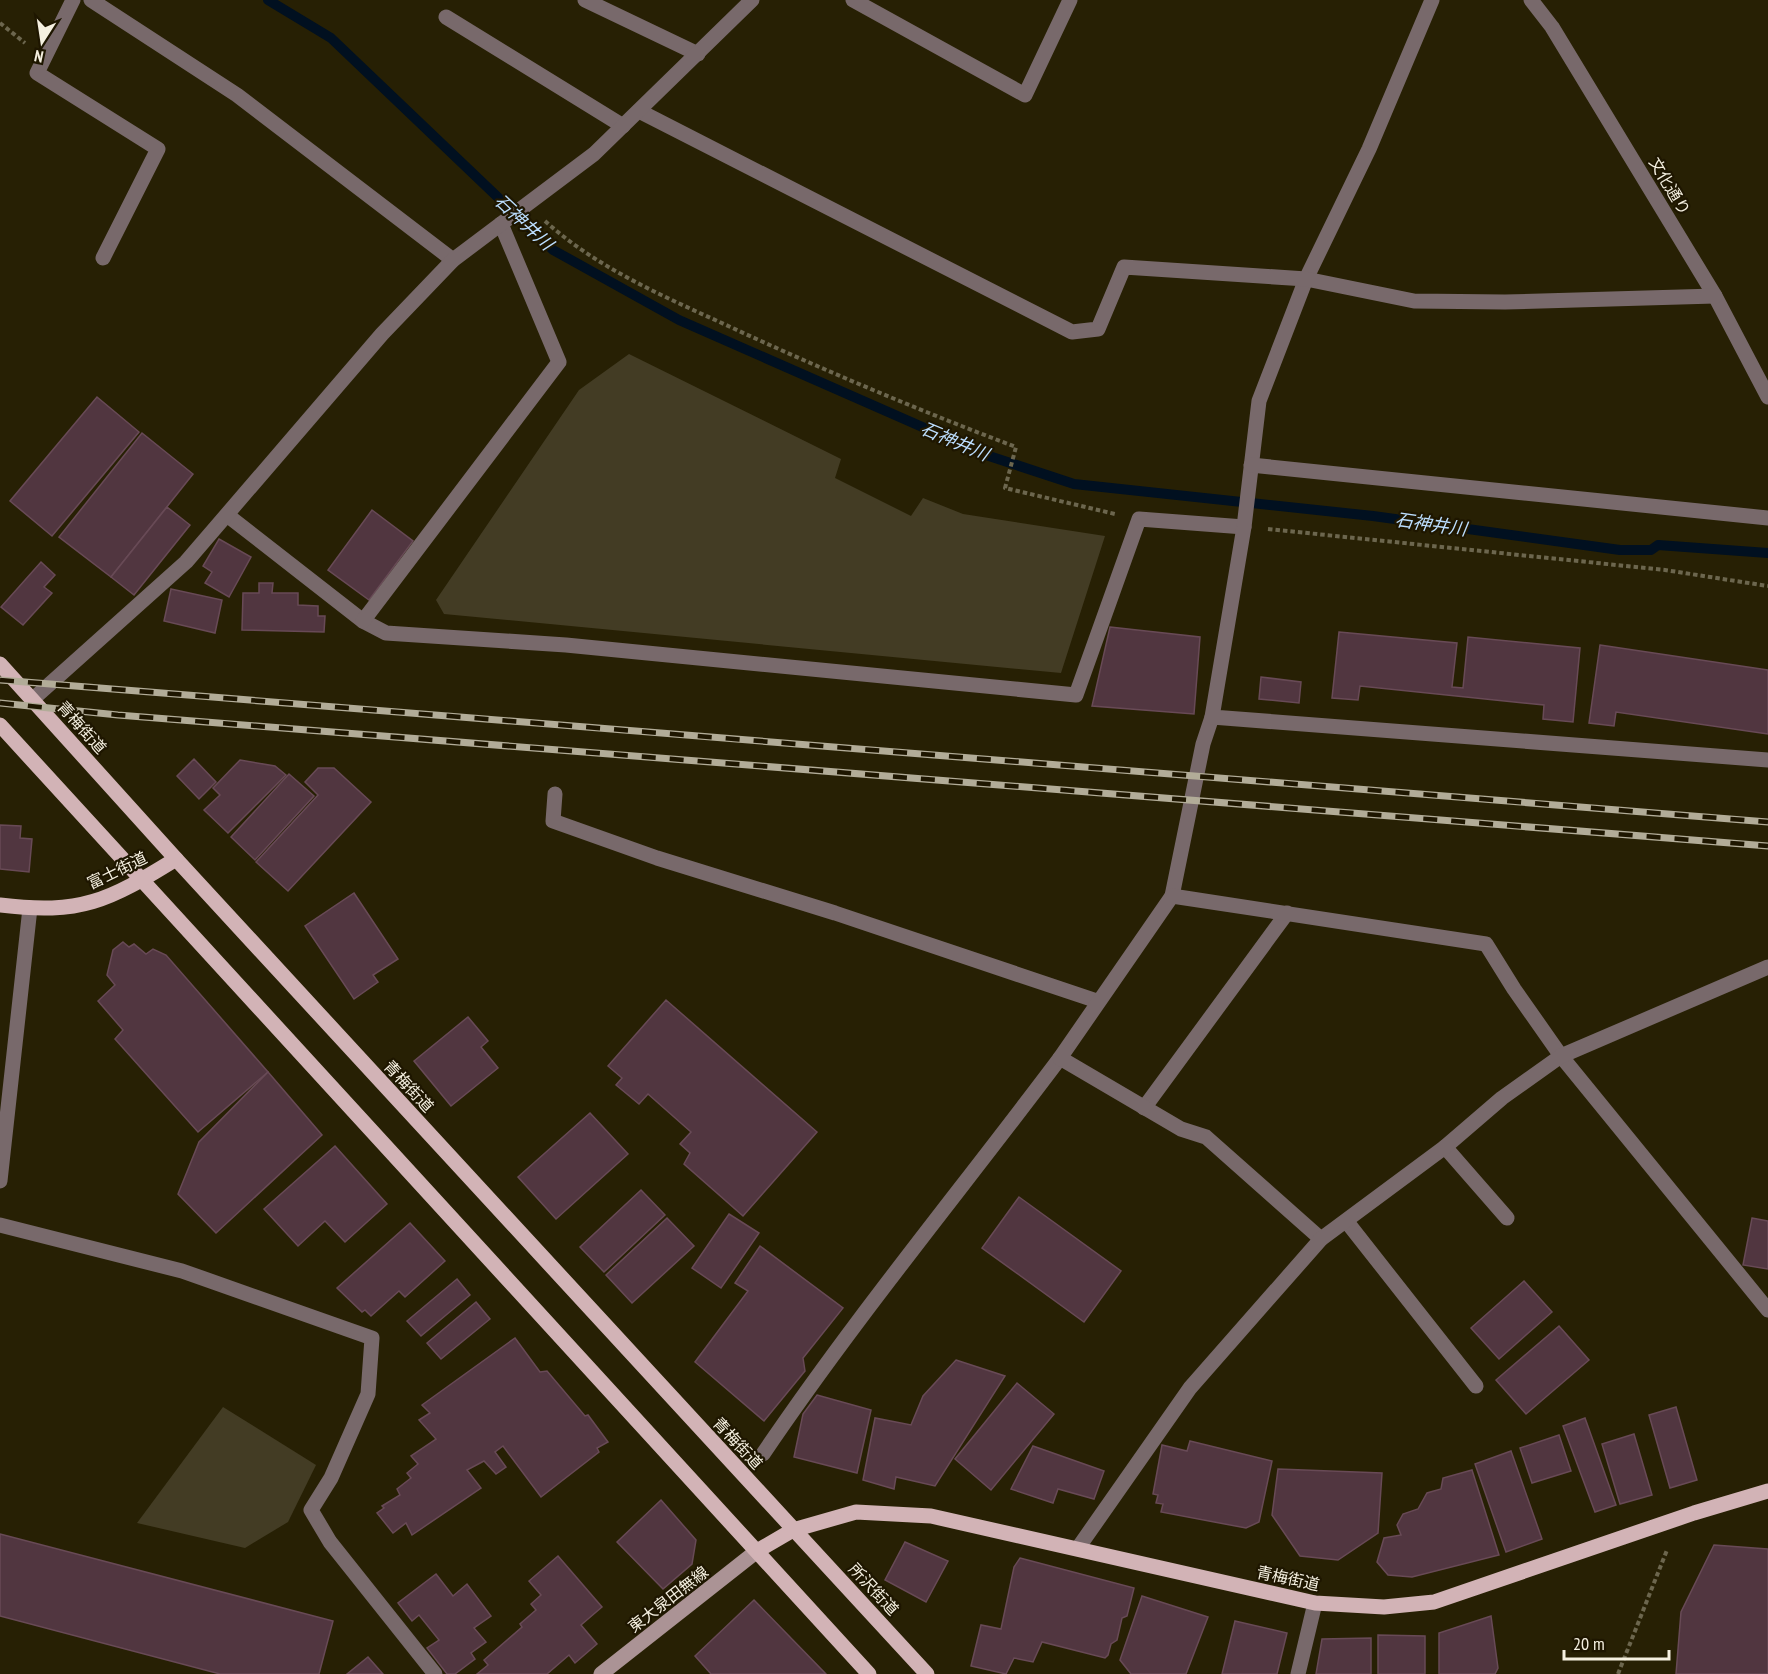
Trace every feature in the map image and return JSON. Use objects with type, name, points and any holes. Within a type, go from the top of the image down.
[{"type":"main road","name":"青梅街道","points":[[0,664],[176,859],[793,1530]]},
{"type":"main road","points":[[0,724],[140,881],[869,1674]]},
{"type":"main road","name":"富士街道","points":[[0,905],[69,908],[100,901],[140,881],[176,859]]},
{"type":"main road","name":"青梅街道","points":[[757,1551],[793,1530],[856,1512],[931,1516],[1315,1603],[1384,1607],[1434,1602],[1694,1513],[1768,1491]]},
{"type":"main road","name":"所沢街道","points":[[793,1530],[927,1674]]},
{"type":"main road","name":"東大泉田無線","points":[[601,1674],[757,1551]]},
{"type":"street","points":[[74,0],[37,73],[158,149],[103,258]]},
{"type":"street","points":[[91,0],[237,95],[453,260]]},
{"type":"street","points":[[585,0],[699,54]]},
{"type":"street","points":[[33,699],[186,562],[382,334],[453,260],[594,154],[752,0]]},
{"type":"street","points":[[853,0],[1025,95],[1070,0]]},
{"type":"street","points":[[763,1454],[826,1362],[932,1228],[1060,1058],[1097,1001],[1172,896],[1203,744],[1212,717],[1244,527],[1259,401],[1306,279],[1369,149],[1432,0]]},
{"type":"street","name":"文化通り","points":[[1531,0],[1552,27],[1715,296],[1768,397]]},
{"type":"street","points":[[446,17],[623,126]]},
{"type":"street","points":[[639,111],[1072,332],[1098,329],[1124,267],[1306,279],[1414,301],[1506,302],[1715,296]]},
{"type":"street","points":[[363,621],[559,362],[501,224]]},
{"type":"street","points":[[1251,465],[1768,518]]},
{"type":"street","points":[[227,515],[363,621],[386,633],[567,645],[1076,695],[1139,519],[1244,527]]},
{"type":"street","points":[[1212,717],[1768,760]]},
{"type":"street","points":[[555,795],[553,821],[657,858],[835,913],[1097,1001]]},
{"type":"street","points":[[1172,896],[1486,944],[1561,1056],[1768,1310]]},
{"type":"street","points":[[0,1181],[3,1131],[30,908]]},
{"type":"street","points":[[1144,1108],[1287,913]]},
{"type":"street","points":[[1078,1548],[1190,1388],[1321,1239],[1347,1222],[1445,1147],[1502,1098],[1561,1056],[1768,967]]},
{"type":"street","points":[[1060,1058],[1181,1129],[1206,1137],[1321,1239]]},
{"type":"street","points":[[1445,1147],[1507,1218]]},
{"type":"street","points":[[1347,1222],[1476,1386]]},
{"type":"street","points":[[0,1225],[182,1271],[372,1338],[368,1394],[331,1478],[311,1510],[330,1542],[435,1674]]},
{"type":"street","points":[[1298,1674],[1315,1603]]},
{"type":"path","points":[[527,204],[564,238],[637,284],[866,387],[1016,447],[1005,488],[1139,519]]},
{"type":"path","points":[[1244,527],[1665,570],[1768,586]]},
{"type":"path","points":[[1618,1674],[1667,1549]]},
{"type":"shaded area","points":[[629,354],[841,459],[835,478],[911,516],[923,498],[963,514],[1105,536],[1061,673],[444,614],[436,600],[579,390]]},
{"type":"shaded area","points":[[223,1407],[316,1465],[288,1522],[245,1548],[137,1523]]},
{"type":"building","points":[[97,397],[139,432],[52,536],[10,501]]},
{"type":"building","points":[[142,433],[193,474],[111,577],[59,537]]},
{"type":"building","points":[[167,507],[190,525],[134,595],[111,577]]},
{"type":"building","points":[[372,510],[413,541],[369,600],[328,570]]},
{"type":"building","points":[[219,539],[251,557],[229,597],[205,583],[212,572],[203,566]]},
{"type":"building","points":[[41,562],[55,575],[44,587],[52,593],[23,625],[1,607]]},
{"type":"building","points":[[259,583],[273,583],[272,593],[298,593],[298,605],[318,606],[318,616],[325,616],[324,632],[242,630],[243,593],[259,593]]},
{"type":"building","points":[[171,589],[222,600],[215,633],[164,621]]},
{"type":"building","points":[[1110,627],[1200,637],[1194,714],[1092,706]]},
{"type":"building","points":[[1339,632],[1457,643],[1452,687],[1463,688],[1468,637],[1580,648],[1573,722],[1543,719],[1544,705],[1360,686],[1358,700],[1332,698]]},
{"type":"building","points":[[1600,645],[1768,670],[1768,734],[1616,712],[1614,726],[1589,723]]},
{"type":"building","points":[[1261,677],[1301,682],[1299,703],[1259,699]]},
{"type":"building","points":[[194,759],[216,782],[199,799],[177,776]]},
{"type":"building","points":[[240,760],[275,766],[286,775],[228,833],[204,810],[220,795],[213,788]]},
{"type":"building","points":[[318,768],[334,768],[371,802],[288,891],[256,862],[318,795],[305,782]]},
{"type":"building","points":[[289,774],[314,796],[255,860],[231,837]]},
{"type":"building","points":[[0,825],[21,826],[20,838],[32,839],[29,872],[0,869]]},
{"type":"building","points":[[354,893],[398,959],[373,975],[378,982],[354,999],[305,926]]},
{"type":"building","points":[[123,942],[129,947],[134,944],[146,954],[153,949],[166,955],[268,1072],[198,1132],[115,1039],[123,1030],[98,1001],[115,985],[107,975],[113,950]]},
{"type":"building","points":[[666,1000],[817,1132],[743,1216],[684,1164],[690,1153],[680,1144],[691,1132],[648,1094],[639,1104],[616,1085],[622,1078],[608,1066]]},
{"type":"building","points":[[468,1017],[488,1041],[481,1047],[498,1068],[451,1106],[414,1061]]},
{"type":"building","points":[[268,1072],[322,1135],[216,1233],[178,1194],[199,1142]]},
{"type":"building","points":[[590,1113],[628,1154],[556,1219],[518,1177]]},
{"type":"building","points":[[335,1146],[387,1204],[345,1242],[325,1221],[298,1246],[264,1209]]},
{"type":"building","points":[[641,1190],[665,1215],[604,1272],[580,1247]]},
{"type":"building","points":[[1019,1197],[1121,1271],[1084,1322],[982,1248]]},
{"type":"building","points":[[729,1214],[759,1233],[721,1288],[692,1268]]},
{"type":"building","points":[[667,1218],[694,1246],[632,1303],[606,1275]]},
{"type":"building","points":[[1752,1218],[1768,1221],[1768,1269],[1743,1265]]},
{"type":"building","points":[[410,1223],[445,1261],[405,1297],[399,1291],[371,1316],[365,1310],[362,1312],[337,1288]]},
{"type":"building","points":[[760,1246],[843,1308],[803,1358],[805,1371],[764,1421],[695,1362],[748,1291],[735,1283]]},
{"type":"building","points":[[457,1279],[470,1295],[421,1336],[407,1321]]},
{"type":"building","points":[[1524,1281],[1552,1312],[1499,1359],[1471,1328]]},
{"type":"building","points":[[476,1302],[490,1319],[441,1359],[427,1343]]},
{"type":"building","points":[[1559,1326],[1589,1360],[1526,1414],[1496,1380]]},
{"type":"building","points":[[515,1338],[540,1372],[547,1371],[585,1416],[588,1415],[608,1442],[597,1448],[599,1452],[541,1497],[503,1446],[495,1452],[506,1467],[496,1474],[484,1461],[467,1470],[481,1488],[412,1535],[406,1523],[393,1533],[377,1513],[384,1508],[382,1506],[400,1495],[397,1489],[411,1478],[407,1473],[418,1464],[411,1456],[436,1439],[419,1420],[430,1413],[422,1405]]},
{"type":"building","points":[[956,1360],[1005,1376],[935,1486],[896,1477],[894,1489],[863,1480],[875,1418],[911,1425],[923,1396]]},
{"type":"building","points":[[1017,1383],[1054,1414],[991,1490],[955,1459]]},
{"type":"building","points":[[817,1395],[871,1410],[857,1473],[794,1457],[803,1414]]},
{"type":"building","points":[[1676,1407],[1697,1480],[1670,1488],[1649,1415]]},
{"type":"building","points":[[1585,1418],[1616,1505],[1595,1512],[1563,1426]]},
{"type":"building","points":[[1634,1434],[1652,1495],[1620,1504],[1602,1444]]},
{"type":"building","points":[[1559,1435],[1571,1471],[1532,1483],[1520,1448]]},
{"type":"building","points":[[1190,1441],[1272,1461],[1259,1522],[1246,1528],[1161,1512],[1163,1504],[1156,1503],[1158,1495],[1153,1494],[1162,1445],[1187,1451]]},
{"type":"building","points":[[1033,1446],[1104,1471],[1094,1499],[1058,1489],[1053,1503],[1011,1489]]},
{"type":"building","points":[[1511,1451],[1542,1539],[1506,1552],[1475,1464]]},
{"type":"building","points":[[1278,1469],[1382,1473],[1378,1533],[1338,1560],[1300,1556],[1272,1515]]},
{"type":"building","points":[[1472,1470],[1499,1555],[1412,1577],[1388,1575],[1377,1562],[1384,1538],[1401,1535],[1397,1525],[1403,1514],[1418,1509],[1427,1493],[1441,1489],[1443,1478]]},
{"type":"building","points":[[661,1500],[696,1540],[692,1564],[663,1589],[617,1542]]},
{"type":"building","points":[[0,1534],[333,1621],[319,1674],[220,1674],[0,1616]]},
{"type":"building","points":[[905,1542],[948,1561],[926,1602],[885,1580]]},
{"type":"building","points":[[1714,1545],[1768,1549],[1768,1674],[1676,1674],[1681,1612]]},
{"type":"building","points":[[558,1556],[602,1607],[581,1625],[597,1644],[575,1663],[569,1655],[547,1674],[477,1674],[488,1665],[484,1660],[522,1627],[520,1624],[536,1610],[531,1604],[541,1595],[529,1581]]},
{"type":"building","points":[[1020,1558],[1134,1588],[1127,1616],[1122,1618],[1117,1640],[1111,1644],[1105,1658],[1042,1642],[1033,1662],[1014,1658],[1006,1674],[971,1666],[981,1625],[1001,1629],[1014,1567]]},
{"type":"building","points":[[436,1574],[453,1596],[467,1584],[491,1616],[474,1628],[486,1642],[471,1653],[475,1659],[455,1674],[447,1674],[427,1648],[439,1640],[419,1615],[412,1621],[398,1603]]},
{"type":"building","points":[[1142,1596],[1208,1617],[1186,1674],[1131,1674],[1120,1660]]},
{"type":"building","points":[[754,1600],[826,1674],[711,1674],[695,1656]]},
{"type":"building","points":[[1491,1616],[1498,1668],[1495,1674],[1439,1674],[1439,1633]]},
{"type":"building","points":[[1235,1621],[1287,1633],[1277,1674],[1222,1674]]},
{"type":"building","points":[[1378,1635],[1425,1636],[1425,1674],[1378,1674]]},
{"type":"building","points":[[1371,1638],[1371,1674],[1316,1674],[1322,1639]]},
{"type":"building","points":[[368,1657],[383,1674],[347,1674]]},
{"type":"waterway","name":"石神井川","points":[[268,0],[331,38],[553,250],[679,320],[986,455],[1074,484],[1373,516],[1620,550],[1651,550],[1658,545],[1768,553]]},
{"type":"railway","points":[[0,680],[1768,822]]},
{"type":"railway","points":[[0,703],[118,715],[1768,846]]}]
